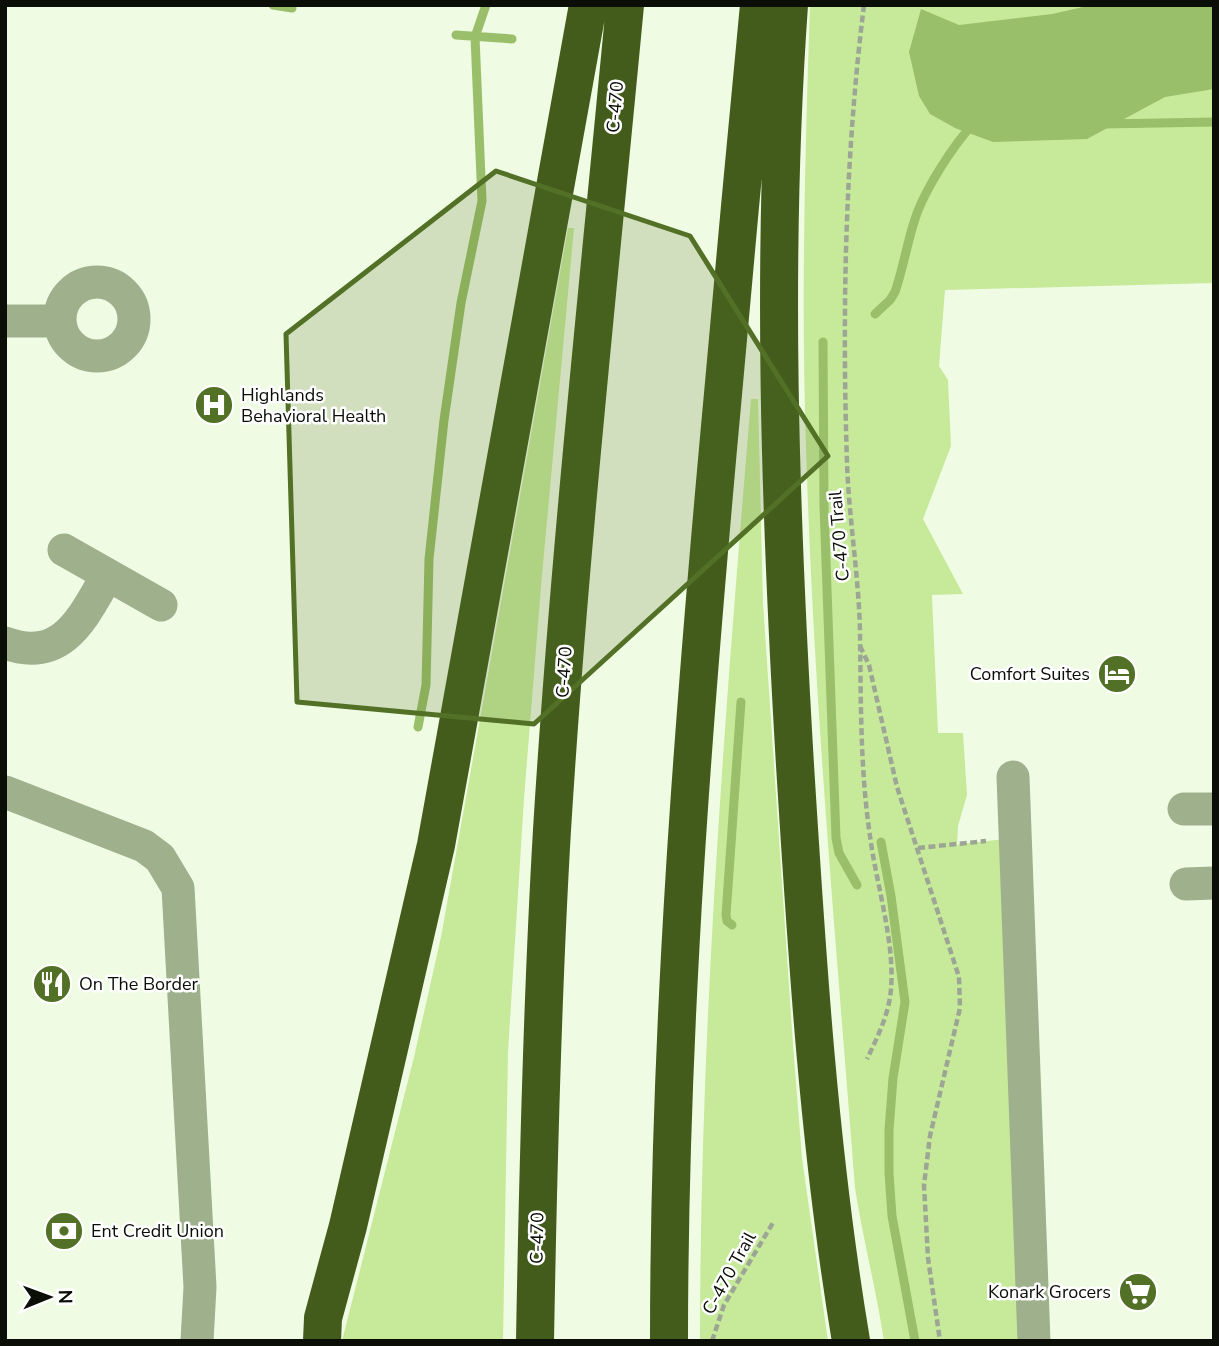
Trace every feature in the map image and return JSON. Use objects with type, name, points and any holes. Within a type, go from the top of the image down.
[{"type":"highway","points":[[318,1333],[348,1226],[436,845],[588,5]]},
{"type":"highway","name":"C-470","points":[[535,1341],[540,1099],[552,830],[568,613],[625,5]]},
{"type":"highway","points":[[669,1341],[674,1082],[690,777],[759,5]]},
{"type":"highway","points":[[789,5],[778,201],[780,427],[785,581],[818,1088],[833,1224],[851,1341]]},
{"type":"lane","points":[[5,321],[60,321]]},
{"type":"lane","points":[[64,550],[161,605]]},
{"type":"lane","points":[[5,643],[29,649],[41,648],[65,638],[82,618],[107,576]]},
{"type":"lane","points":[[1013,777],[1034,1341]]},
{"type":"lane","points":[[5,792],[144,846],[160,858],[178,888],[200,1287],[197,1341]]},
{"type":"path","name":"C-470 Trail","points":[[864,5],[853,116],[845,282],[847,462],[870,835],[892,979],[889,1007],[867,1059]]},
{"type":"path","points":[[860,646],[869,665],[892,771],[956,962],[961,987],[960,1009],[930,1136],[923,1185],[928,1258],[940,1341]]},
{"type":"path","points":[[918,848],[1015,838]]},
{"type":"path","name":"C-470 Trail","points":[[712,1341],[724,1305],[774,1221]]},
{"type":"highlighted area","points":[[496,171],[690,236],[828,456],[534,724],[297,702],[286,334]]},
{"type":"shaded area","points":[[810,5],[1214,5],[1214,283],[945,290],[939,366],[948,380],[951,446],[923,519],[963,594],[932,595],[938,733],[963,733],[967,795],[958,826],[957,848],[958,844],[1015,838],[1024,1341],[884,1341],[855,1188],[826,817],[809,539],[804,281]]},
{"type":"shaded area","points":[[1092,5],[1214,5],[1214,89],[1165,97],[1087,139],[993,142],[955,128],[930,114],[919,96],[909,52],[921,9],[959,25],[1052,14]]},
{"type":"shaded area","points":[[568,228],[574,228],[541,586],[508,1052],[503,1341],[342,1341],[414,1057],[441,937]]},
{"type":"shaded area","points":[[751,399],[758,399],[763,603],[802,1158],[828,1341],[700,1341],[709,987],[723,752]]},
{"type":"waterway","points":[[273,5],[292,8]]},
{"type":"waterway","points":[[418,727],[426,685],[429,559],[444,420],[461,303],[482,201],[475,37],[486,5]]},
{"type":"waterway","points":[[456,35],[512,39]]},
{"type":"waterway","points":[[1104,124],[1214,122]]},
{"type":"waterway","points":[[875,314],[895,292],[912,228],[925,195],[948,156],[974,123]]},
{"type":"waterway","points":[[823,342],[824,506],[836,838],[839,853],[857,885]]},
{"type":"waterway","points":[[732,925],[727,921],[726,915],[741,702]]},
{"type":"waterway","points":[[881,842],[905,1002],[893,1078],[889,1173],[892,1216],[915,1341]]},
{"type":"place","name":"Highlands Behavioral Health","points":[[214,405]]},
{"type":"place","name":"Comfort Suites","points":[[1117,674]]},
{"type":"place","name":"On The Border","points":[[52,984]]},
{"type":"place","name":"Ent Credit Union","points":[[64,1231]]},
{"type":"place","name":"Konark Grocers","points":[[1138,1292]]}]
